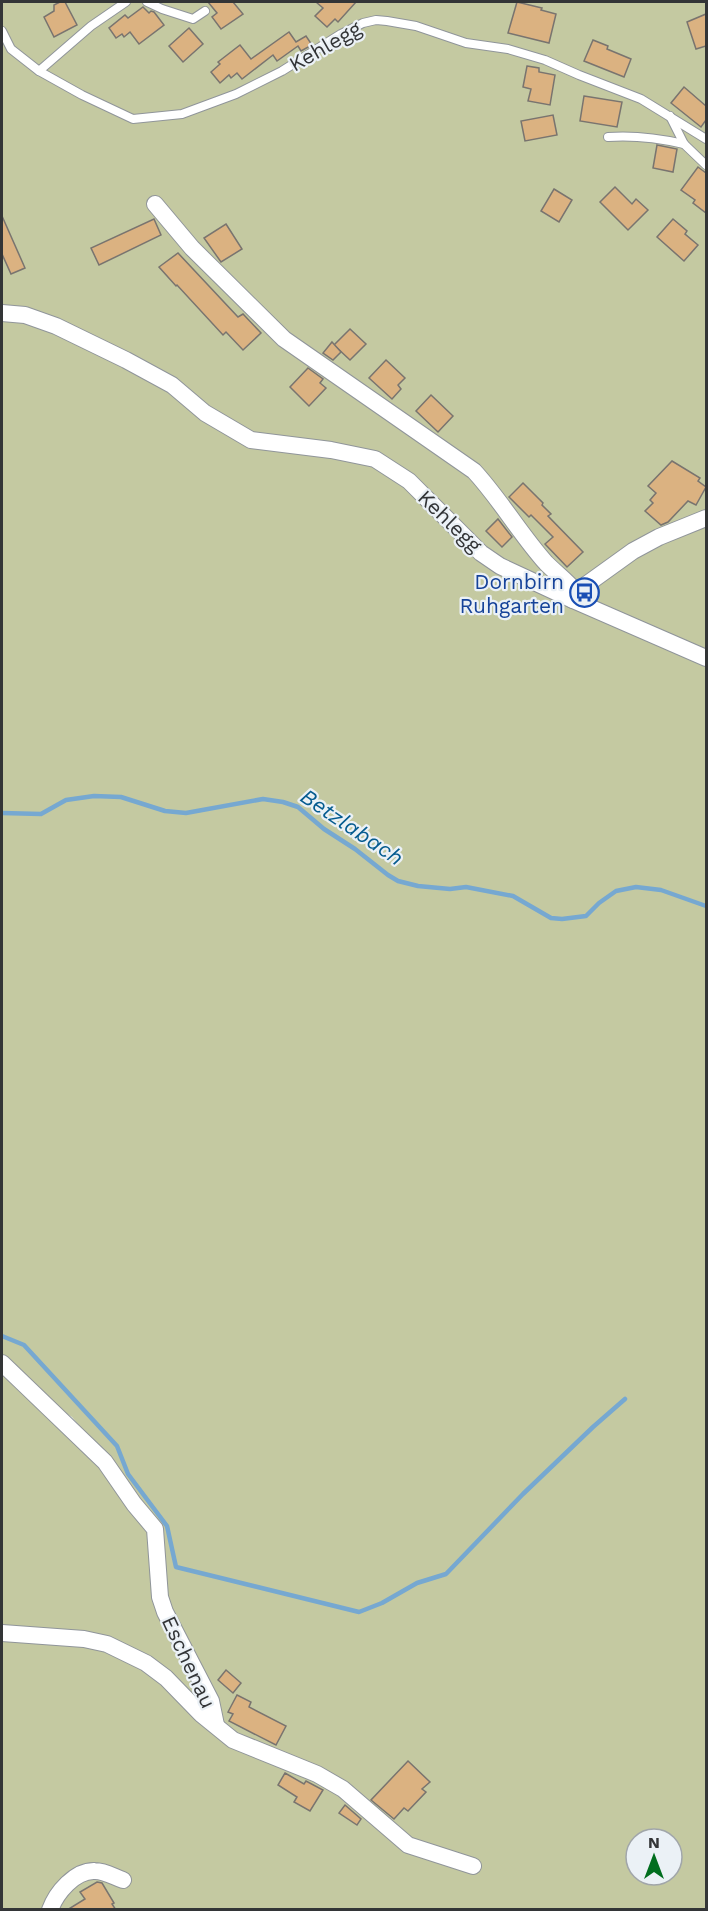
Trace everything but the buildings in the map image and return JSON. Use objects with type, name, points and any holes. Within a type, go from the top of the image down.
[{"type":"street","name":"Kehlegg","points":[[155,204],[192,248],[284,339],[474,471],[490,488],[546,564],[568,582],[574,596]]},
{"type":"street","name":"Kehlegg","points":[[2,313],[26,315],[56,326],[126,360],[172,385],[205,413],[251,440],[331,450],[375,459],[409,481],[481,553],[500,566],[574,596],[706,658]]},
{"type":"street","points":[[574,596],[633,551],[659,537],[706,518]]},
{"type":"street","name":"Eschenau","points":[[2,1363],[105,1462],[128,1497],[155,1529],[160,1597],[165,1612],[211,1701],[216,1725],[233,1740],[317,1774],[343,1789],[408,1845],[473,1866]]},
{"type":"street","points":[[2,1632],[84,1639],[107,1644],[146,1663],[216,1725]]},
{"type":"street","points":[[50,1910],[60,1890],[84,1873],[93,1870],[123,1880]]},
{"type":"lane","points":[[39,70],[91,26],[126,2]]},
{"type":"lane","points":[[147,2],[193,19],[205,11]]},
{"type":"lane","name":"Kehlegg","points":[[2,31],[11,49],[39,70],[82,95],[133,118],[182,114],[237,94],[282,71],[363,23],[376,20],[387,21],[416,26],[466,43],[508,49],[545,60],[640,99],[670,115],[706,139]]},
{"type":"lane","points":[[670,115],[684,144],[706,165]]},
{"type":"lane","points":[[608,137],[630,135],[684,144]]},
{"type":"green space","points":[[2,2],[706,2],[706,1909],[2,1909],[2,1371],[85,1449],[149,1535],[165,1602],[162,1542],[106,1458],[72,1417],[56,1407],[2,1356]]},
{"type":"waterway","name":"Betzlabach","points":[[2,813],[41,814],[66,800],[94,796],[121,797],[165,811],[186,813],[263,799],[298,807],[324,829],[355,849],[388,875],[398,881],[418,886],[450,889],[466,887],[513,896],[551,918],[562,919],[586,916],[616,891],[636,887],[661,890],[706,906]]},
{"type":"waterway","points":[[2,1336],[24,1345],[117,1446],[128,1474],[167,1526],[176,1567],[359,1612],[382,1603],[417,1583],[446,1574],[523,1494],[625,1399]]},
{"type":"place","name":"Dornbirn Ruhgarten","points":[[585,593]]}]
